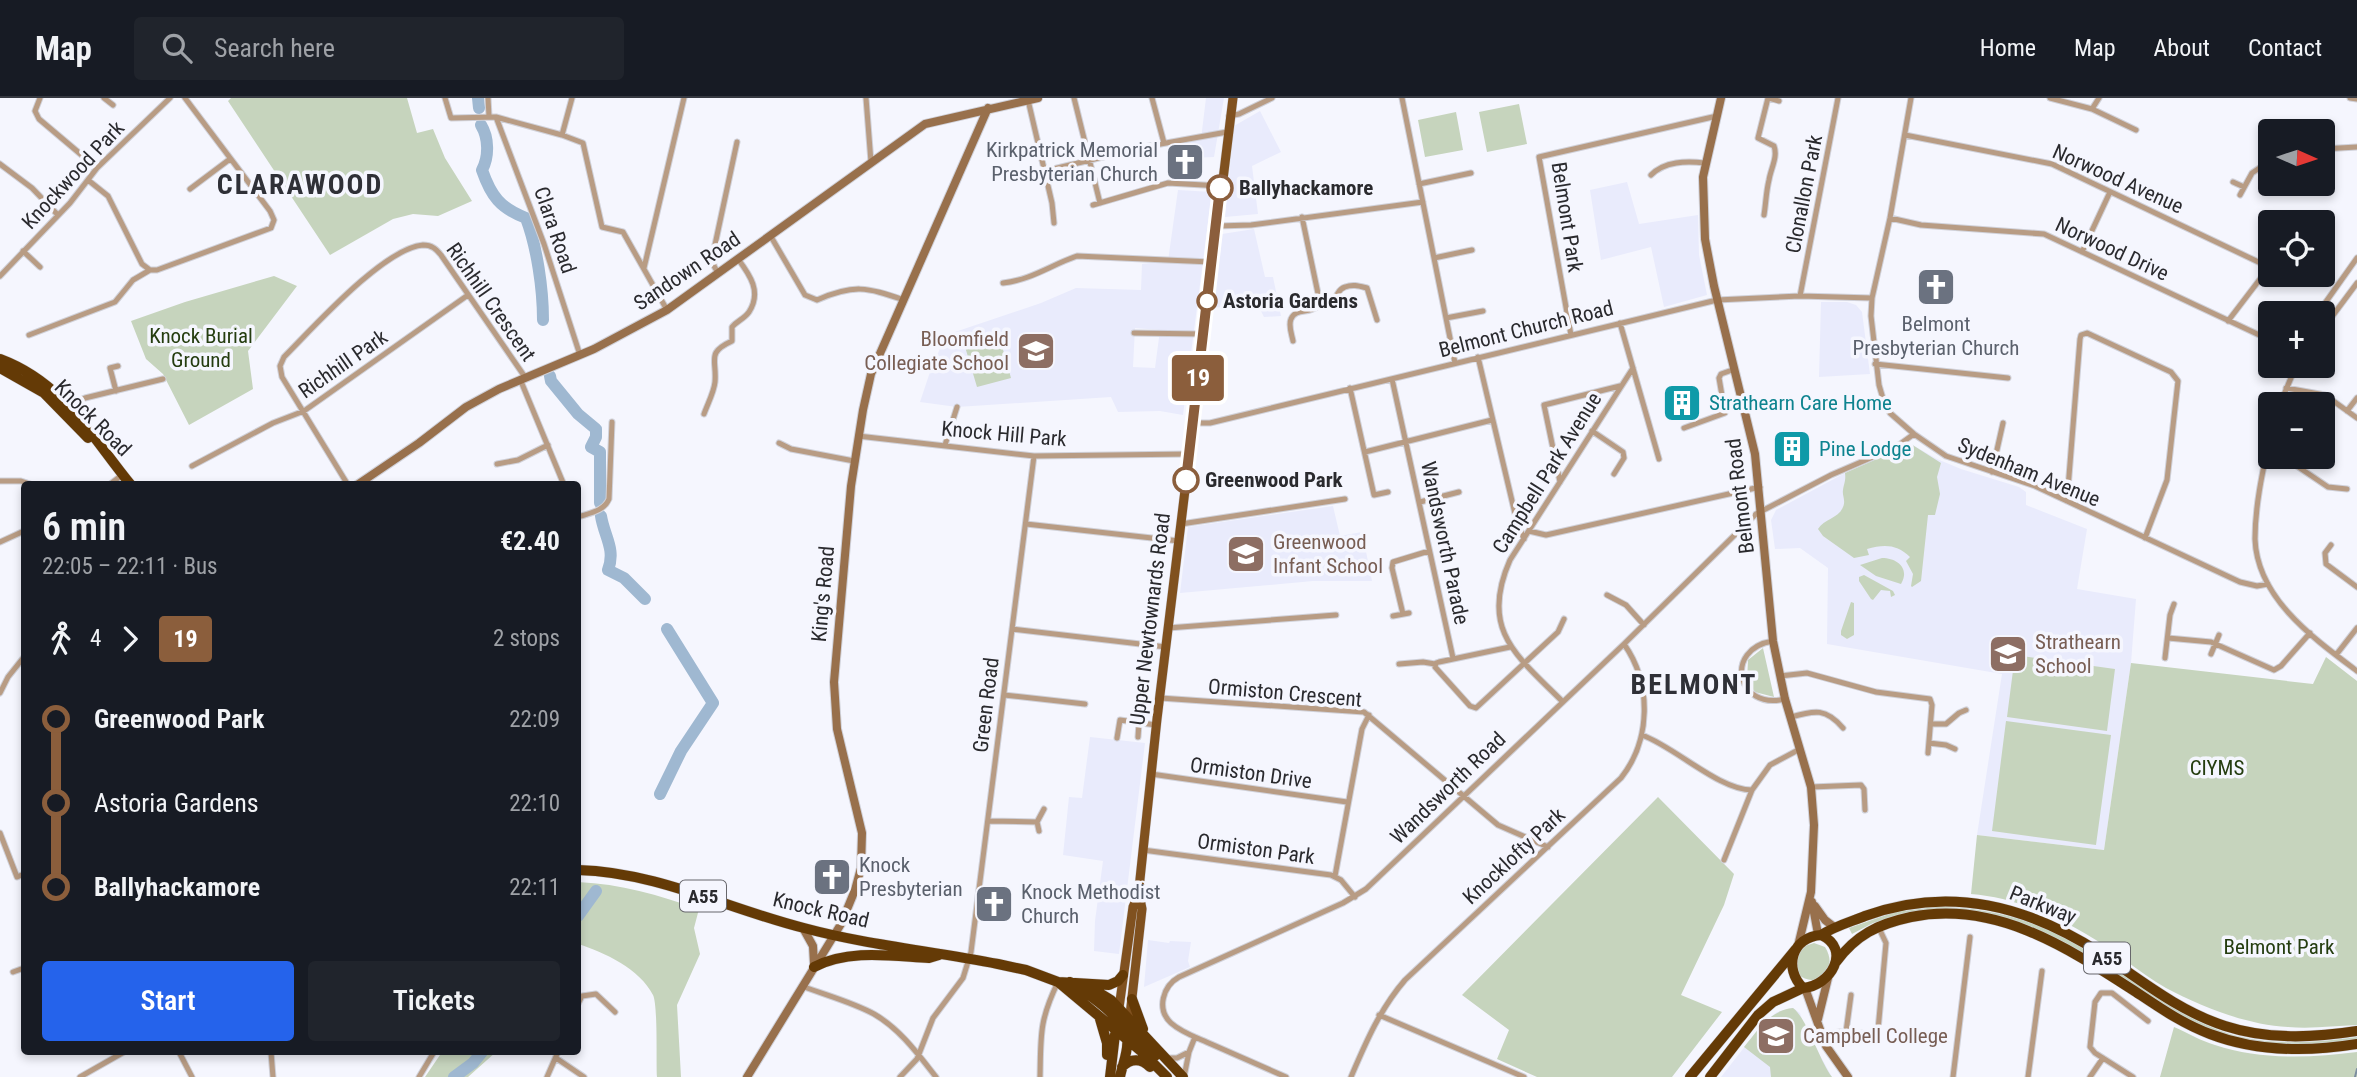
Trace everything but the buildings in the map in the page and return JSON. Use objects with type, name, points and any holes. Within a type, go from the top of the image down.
[{"type":"highway","name":"Knock Road","points":[[0,359],[38,379],[127,481]]},
{"type":"highway","name":"Knock Road","points":[[0,368],[65,407]]},
{"type":"highway","name":"Knock Road","points":[[581,870],[643,878],[834,936],[969,958],[1026,970],[1064,982],[1109,985],[1123,975]]},
{"type":"highway","name":"Parkway","points":[[1820,934],[1877,912],[1918,903],[1958,902],[1998,907],[2053,926],[2101,954],[2169,1000],[2221,1024],[2249,1032],[2280,1036],[2315,1036],[2357,1031]]},
{"type":"highway","name":"Parkway","points":[[1836,962],[1854,941],[1878,926],[1912,917],[1940,914],[1995,919],[2049,938],[2179,1020],[2214,1036],[2252,1046],[2276,1048],[2327,1048],[2357,1044]]},
{"type":"highway","name":"A55","points":[[1689,1077],[1797,948],[1811,936],[1820,934]]},
{"type":"highway","points":[[1820,934],[1832,943],[1836,962]]},
{"type":"highway","points":[[1797,948],[1791,958],[1792,970],[1804,988]]},
{"type":"highway","points":[[814,967],[833,959],[853,956],[929,958],[943,954]]},
{"type":"highway","name":"A55","points":[[1828,978],[1836,962]]},
{"type":"highway","points":[[1710,1077],[1758,1015],[1773,1002],[1804,988],[1818,985],[1828,978]]},
{"type":"highway","name":"Knock Road","points":[[1064,982],[1100,1018],[1123,1024]]},
{"type":"highway","points":[[1064,982],[1102,1006],[1123,1024]]},
{"type":"highway","name":"A55","points":[[1082,982],[1104,995],[1123,1024],[1168,1077]]},
{"type":"highway","points":[[1132,999],[1145,1034]]},
{"type":"highway","points":[[1100,1018],[1108,1048],[1110,1077]]},
{"type":"highway","name":"A55","points":[[1123,1024],[1145,1034],[1184,1077]]},
{"type":"highway","name":"Upper Newtownards Road","points":[[1121,1072],[1123,1024]]},
{"type":"highway","name":"Upper Newtownards Road","points":[[1110,1077],[1123,1024]]},
{"type":"highway","points":[[1121,1072],[1131,1060],[1144,1061],[1160,1077]]},
{"type":"main road","name":"Upper Newtownards Road","points":[[1123,1024],[1132,999],[1139,944],[1142,909],[1139,894],[1156,725],[1233,98]]},
{"type":"main road","name":"Upper Newtownards Road","points":[[1123,1024],[1123,975],[1133,907],[1139,894]]},
{"type":"main road","points":[[1123,1024],[1132,960],[1139,944]]},
{"type":"street","points":[[40,98],[35,111],[39,118],[97,168]]},
{"type":"street","points":[[104,98],[113,105]]},
{"type":"street","name":"Knockwood Park","points":[[0,276],[70,203],[97,168],[170,98]]},
{"type":"street","points":[[29,335],[115,302],[133,280],[150,270],[157,270],[271,228],[274,220],[270,211],[185,98]]},
{"type":"street","points":[[445,98],[450,118],[496,117],[562,135],[583,144],[602,227],[623,232],[667,310]]},
{"type":"street","points":[[488,98],[489,116]]},
{"type":"street","points":[[562,135],[572,98]]},
{"type":"street","points":[[645,268],[684,98]]},
{"type":"street","points":[[866,98],[871,162]]},
{"type":"street","points":[[986,98],[988,108]]},
{"type":"street","name":"Sandown Road","points":[[363,481],[466,407],[522,378],[580,355],[667,310],[925,124],[1038,98]]},
{"type":"street","points":[[1074,98],[1096,204],[1168,183],[1221,186]]},
{"type":"street","points":[[1152,98],[1164,143]]},
{"type":"street","points":[[1230,116],[1272,98]]},
{"type":"street","points":[[1402,98],[1455,363]]},
{"type":"street","name":"Belmont Road","points":[[1721,98],[1705,163],[1705,239],[1717,300],[1751,430],[1762,510],[1773,641],[1811,787],[1815,825],[1812,896],[1797,948]]},
{"type":"street","points":[[1763,215],[1776,153],[1774,146],[1758,138],[1768,98],[1779,101]]},
{"type":"street","name":"Clonallon Park","points":[[1800,296],[1838,98]]},
{"type":"street","name":"Sydenham Avenue","points":[[1910,98],[1890,218],[1872,298],[1871,333],[1875,364],[1884,402],[1891,413],[1914,434],[1946,456],[2035,486],[2239,582],[2257,586],[2268,584]]},
{"type":"street","points":[[2050,98],[2092,109],[2136,130]]},
{"type":"street","points":[[2092,109],[2099,98]]},
{"type":"street","points":[[2350,98],[2357,99]]},
{"type":"street","points":[[1028,100],[1052,203],[1054,223]]},
{"type":"street","name":"King's Road","points":[[747,1077],[834,936],[855,890],[862,858],[860,820],[837,729],[834,682],[858,436],[871,374],[988,108]]},
{"type":"street","name":"Belmont Park","points":[[1571,335],[1539,156],[1717,116]]},
{"type":"street","name":"Clara Road","points":[[496,117],[544,244],[580,355]]},
{"type":"street","points":[[1045,171],[1164,143],[1227,132]]},
{"type":"street","name":"Norwood Avenue","points":[[1905,135],[2052,164],[2258,262]]},
{"type":"street","points":[[718,273],[713,266],[713,254],[737,142]]},
{"type":"street","points":[[2335,148],[2357,147]]},
{"type":"street","points":[[190,188],[230,159]]},
{"type":"street","points":[[1651,175],[1659,167],[1688,161],[1705,163]]},
{"type":"street","points":[[0,164],[32,188],[57,214]]},
{"type":"street","points":[[2240,195],[2252,173],[2258,169]]},
{"type":"street","points":[[1419,184],[1471,173]]},
{"type":"street","points":[[88,180],[108,196],[142,264],[150,270]]},
{"type":"street","points":[[2233,182],[2244,187]]},
{"type":"street","points":[[2082,252],[2110,191]]},
{"type":"street","points":[[1216,226],[1251,225],[1423,202]]},
{"type":"street","points":[[1302,217],[1320,303]]},
{"type":"street","name":"Norwood Drive","points":[[1890,218],[1922,225],[2037,233],[2258,335]]},
{"type":"street","points":[[770,235],[805,295],[817,300],[841,290],[871,289],[904,300]]},
{"type":"street","name":"Richhill Crescent","points":[[346,481],[282,377],[279,366],[284,357],[351,289],[404,251],[422,245],[433,247],[441,255],[522,378],[562,481]]},
{"type":"street","points":[[1434,258],[1472,250]]},
{"type":"street","points":[[23,251],[40,267]]},
{"type":"street","points":[[1003,283],[1029,278],[1077,256],[1211,262]]},
{"type":"street","points":[[2327,301],[2357,258]]},
{"type":"street","points":[[704,414],[714,387],[713,356],[718,348],[732,341],[732,327],[751,308],[755,285],[738,259]]},
{"type":"street","points":[[2228,321],[2258,281]]},
{"type":"street","points":[[2335,313],[2357,284]]},
{"type":"street","points":[[1293,341],[1290,323],[1296,313],[1315,309],[1320,303],[1335,298],[1340,289],[1356,285],[1367,288],[1377,320]]},
{"type":"street","name":"Richhill Park","points":[[192,466],[273,423],[304,411],[468,295]]},
{"type":"street","name":"Belmont Church Road","points":[[1192,423],[1210,423],[1717,300],[1800,296],[1872,298]]},
{"type":"street","points":[[1446,318],[1483,311]]},
{"type":"street","points":[[1620,323],[1659,459]]},
{"type":"street","points":[[1134,333],[1203,334]]},
{"type":"street","points":[[2067,502],[2080,339],[2083,334],[2089,334],[2171,372],[2178,381],[2166,480],[2145,538]]},
{"type":"street","points":[[1478,357],[1517,522],[1524,539]]},
{"type":"street","points":[[1875,364],[2008,377]]},
{"type":"street","points":[[116,391],[110,368],[118,366]]},
{"type":"street","name":"Campbell Park Avenue","points":[[1563,702],[1510,647],[1499,621],[1500,590],[1510,561],[1633,368]]},
{"type":"street","points":[[1684,428],[1725,414],[1719,378],[1721,374],[1735,369]]},
{"type":"street","points":[[2284,392],[2291,378]]},
{"type":"street","points":[[65,407],[163,379]]},
{"type":"street","name":"Wandsworth Parade","points":[[1392,379],[1453,659]]},
{"type":"street","points":[[1560,482],[1544,405],[1620,386]]},
{"type":"street","points":[[1350,388],[1374,495],[1388,492]]},
{"type":"street","points":[[2286,388],[2325,395],[2357,418]]},
{"type":"street","points":[[2347,411],[2357,398]]},
{"type":"street","points":[[945,445],[957,407]]},
{"type":"street","points":[[1365,452],[1492,420]]},
{"type":"street","points":[[581,516],[602,509],[609,499],[612,422]]},
{"type":"street","points":[[1992,472],[2003,422]]},
{"type":"street","points":[[1592,431],[1623,452],[1623,459],[1614,474]]},
{"type":"street","name":"Wandsworth Road","points":[[1195,1037],[1168,1020],[1164,1010],[1165,990],[1169,984],[1179,977],[1355,897],[1366,889],[1762,510],[1830,475],[1896,447],[1914,434]]},
{"type":"street","name":"Knock Hill Park","points":[[858,436],[1034,456],[1189,454]]},
{"type":"street","points":[[779,443],[791,449],[854,461]]},
{"type":"street","points":[[497,464],[518,460],[548,445]]},
{"type":"street","name":"Green Road","points":[[919,1055],[933,1018],[963,978],[969,958],[1034,456]]},
{"type":"street","points":[[2263,469],[2255,541],[2258,559],[2268,584],[2281,604],[2310,633],[2357,671]]},
{"type":"street","points":[[2301,469],[2328,487],[2347,489]]},
{"type":"street","points":[[114,481],[122,475]]},
{"type":"street","points":[[0,481],[21,481]]},
{"type":"street","points":[[1529,531],[1546,535],[1759,487]]},
{"type":"street","points":[[1420,502],[1459,492]]},
{"type":"street","points":[[1181,524],[1345,499]]},
{"type":"street","points":[[1026,524],[1178,541]]},
{"type":"street","points":[[0,542],[21,532]]},
{"type":"street","points":[[2331,545],[2325,555],[2326,564],[2357,587]]},
{"type":"street","points":[[1393,616],[1406,613],[1392,568],[1393,562],[1429,551]]},
{"type":"street","points":[[1607,595],[1626,605],[1644,625]]},
{"type":"street","points":[[2165,659],[2170,615],[2174,604]]},
{"type":"street","points":[[1168,628],[1335,615]]},
{"type":"street","points":[[1435,664],[1437,671],[1474,708],[1480,706],[1558,632],[1564,619]]},
{"type":"street","points":[[2336,655],[2357,628]]},
{"type":"street","points":[[1012,629],[1166,647]]},
{"type":"street","points":[[2168,638],[2208,641],[2274,670],[2281,666],[2310,633]]},
{"type":"street","points":[[2211,654],[2219,635]]},
{"type":"street","points":[[1773,641],[1756,646],[1747,653],[1743,661],[1742,679],[1747,690],[1756,698],[1768,701],[1786,699]]},
{"type":"street","name":"Knocklofty Park","points":[[1350,1077],[1379,1015],[1405,980],[1620,778],[1633,760],[1644,721],[1643,688],[1639,670],[1624,644]]},
{"type":"street","points":[[1399,664],[1435,664],[1510,647]]},
{"type":"street","points":[[0,693],[21,661]]},
{"type":"street","points":[[1780,676],[1807,673],[1876,692],[1927,698],[1932,702],[1928,752]]},
{"type":"street","points":[[1004,695],[1085,704]]},
{"type":"street","name":"Ormiston Crescent","points":[[1160,698],[1361,711],[1498,825],[1548,847]]},
{"type":"street","points":[[1931,724],[1946,724],[1966,710]]},
{"type":"street","points":[[1791,717],[1823,712],[1831,715],[1843,728]]},
{"type":"street","points":[[1335,876],[1362,729],[1369,715]]},
{"type":"street","points":[[1118,738],[1120,720],[1156,725]]},
{"type":"street","points":[[1138,737],[1142,723]]},
{"type":"street","points":[[1642,734],[1673,750],[1711,776],[1738,788],[1752,790]]},
{"type":"street","points":[[1929,743],[1955,749]]},
{"type":"street","points":[[1724,860],[1752,790],[1770,765],[1800,749]]},
{"type":"street","name":"Ormiston Drive","points":[[1151,774],[1347,802]]},
{"type":"street","points":[[1811,787],[1861,785],[1864,789],[1866,810]]},
{"type":"street","points":[[1039,831],[1037,822],[1044,809]]},
{"type":"street","points":[[988,821],[1037,822]]},
{"type":"street","points":[[0,833],[17,877],[21,875]]},
{"type":"street","name":"Ormiston Park","points":[[1143,850],[1335,876],[1355,897]]},
{"type":"street","points":[[1812,896],[1825,920],[1834,927]]},
{"type":"street","name":"Belmont Road","points":[[1812,896],[1820,934]]},
{"type":"street","points":[[1821,1034],[1873,1034],[1878,1030],[1886,943],[1878,926]]},
{"type":"street","points":[[803,928],[813,946],[814,967]]},
{"type":"street","points":[[1953,1077],[1970,937]]},
{"type":"street","points":[[13,972],[21,969]]},
{"type":"street","points":[[2028,1077],[2042,971]]},
{"type":"street","points":[[1818,1023],[1828,978]]},
{"type":"street","points":[[1040,1077],[1042,1024],[1047,1004],[1064,982]]},
{"type":"street","points":[[802,986],[873,1013],[897,1032],[936,1077]]},
{"type":"street","points":[[1804,988],[1821,1034],[1833,1058],[1848,1077]]},
{"type":"street","points":[[2133,1077],[2090,1047],[2095,1002],[2101,993],[2112,993],[2148,1021]]},
{"type":"street","points":[[581,998],[596,994],[615,1012]]},
{"type":"street","points":[[1846,1032],[1852,995]]},
{"type":"street","points":[[1379,1015],[1524,1077]]},
{"type":"street","points":[[1184,1077],[1195,1037],[1286,1077]]},
{"type":"street","points":[[1166,1058],[1177,1058],[1189,1052]]},
{"type":"street","points":[[106,1055],[110,1060]]},
{"type":"street","points":[[80,1077],[119,1055]]},
{"type":"street","points":[[181,1055],[192,1077]]},
{"type":"street","points":[[271,1055],[273,1077]]},
{"type":"street","points":[[419,1077],[432,1055]]},
{"type":"street","points":[[547,1077],[557,1055],[584,1077]]},
{"type":"street","points":[[900,1077],[919,1055]]},
{"type":"street","points":[[2090,1077],[2103,1058]]},
{"type":"shaded area","points":[[1206,98],[1224,98],[1214,157],[1191,158],[1188,143],[1201,139]]},
{"type":"shaded area","points":[[1260,111],[1281,152],[1252,166],[1258,214],[1225,217],[1234,126]]},
{"type":"shaded area","points":[[1627,182],[1639,224],[1698,215],[1699,255],[1707,295],[1664,307],[1651,247],[1601,260],[1590,190]]},
{"type":"shaded area","name":"Bloomfield Collegiate School","points":[[1178,190],[1212,192],[1183,415],[1160,411],[1118,412],[1111,397],[957,407],[920,402],[946,335],[1041,303],[1076,288],[1141,290],[1142,264],[1168,261]],"holes":[[[1135,328],[1160,330],[1155,368],[1133,367]]]},
{"type":"shaded area","points":[[1254,229],[1265,277],[1273,277],[1281,316],[1264,317],[1261,311],[1214,307],[1222,234]]},
{"type":"shaded area","points":[[1821,302],[1847,302],[1856,305],[1862,312],[1870,374],[1819,377]]},
{"type":"shaded area","name":"Strathearn School","points":[[1911,444],[1961,469],[2019,487],[2026,492],[2026,505],[2087,529],[2077,589],[2136,599],[2131,663],[2104,850],[1977,835],[2002,674],[1827,644],[1828,568],[1800,548],[1775,549],[1771,520],[1776,510],[1845,473]]},
{"type":"shaded area","name":"Greenwood Infant School","points":[[1333,506],[1340,536],[1362,532],[1372,581],[1313,581],[1180,593],[1188,527]]},
{"type":"shaded area","points":[[1090,737],[1145,743],[1119,954],[1094,951],[1103,861],[1063,855],[1069,797],[1082,798]]},
{"type":"shaded area","points":[[1148,940],[1191,942],[1188,961],[1190,967],[1144,987]]},
{"type":"shaded area","name":"Campbell College","points":[[1793,1008],[1800,1013],[1804,1026],[1832,1077],[1721,1077],[1764,1022],[1777,1012]]},
{"type":"green space","points":[[231,98],[407,98],[417,133],[433,129],[445,158],[472,201],[438,216],[413,214],[393,219],[330,255],[228,101]]},
{"type":"green space","points":[[1519,104],[1527,144],[1487,152],[1479,112]]},
{"type":"green space","points":[[1456,112],[1463,150],[1425,157],[1418,120]]},
{"type":"green space","name":"Knock Burial Ground","points":[[274,276],[297,286],[248,351],[253,389],[189,425],[163,374],[146,359],[131,321]]},
{"type":"green space","points":[[998,332],[1011,378],[977,387],[963,340]]},
{"type":"green space","points":[[1911,444],[1941,463],[1937,477],[1940,494],[1935,515],[1928,515],[1921,581],[1912,587],[1913,574],[1906,561],[1910,557],[1900,550],[1890,546],[1873,547],[1867,549],[1869,555],[1854,558],[1823,536],[1818,529],[1843,507],[1845,473]]},
{"type":"green space","points":[[1882,558],[1901,565],[1904,574],[1901,584],[1876,576],[1860,565]]},
{"type":"green space","points":[[1864,575],[1893,591],[1895,595],[1891,597],[1890,591],[1881,590],[1871,599],[1859,581],[1859,577]]},
{"type":"green space","points":[[1851,602],[1854,603],[1854,635],[1847,639],[1841,635],[1841,631]]},
{"type":"green space","points":[[1763,648],[1774,697],[1755,692],[1747,682],[1748,660]]},
{"type":"green space","points":[[2015,655],[2115,669],[2107,731],[2007,717]]},
{"type":"green space","name":"CIYMS","points":[[2326,657],[2357,681],[2357,1025],[2314,1028],[2272,1026],[2225,1014],[2166,988],[2096,940],[2059,920],[2016,903],[1971,894],[1977,835],[2104,850],[2131,663],[2313,684]]},
{"type":"green space","points":[[2006,721],[2111,735],[2096,845],[1992,831]]},
{"type":"green space","points":[[1658,797],[1734,874],[1724,905],[1681,995],[1722,1012],[1672,1077],[1537,1077],[1497,1059],[1509,1030],[1462,995]]},
{"type":"green space","points":[[581,882],[639,891],[699,909],[694,928],[700,954],[677,1005],[681,1077],[657,1077],[656,1010],[653,995],[639,977],[599,952],[581,945]]},
{"type":"green space","points":[[1936,907],[1990,912],[2058,934],[2168,1005],[2230,1034],[2277,1042],[2357,1037],[2357,1041],[2307,1046],[2245,1041],[2188,1021],[2066,943],[2038,930],[1994,916],[1900,916],[1873,923],[1852,934],[1849,928],[1895,912]]},
{"type":"green space","points":[[1814,943],[1825,947],[1829,964],[1824,975],[1812,980],[1798,974],[1796,957],[1802,947]]},
{"type":"green space","name":"Campbell College","points":[[1793,1008],[1803,1021],[1832,1077],[1771,1077],[1770,1067],[1744,1047],[1771,1017]]},
{"type":"green space","points":[[2174,1027],[2210,1043],[2250,1053],[2321,1056],[2357,1052],[2357,1077],[2160,1077]]},
{"type":"green space","points":[[440,1055],[493,1055],[468,1077],[425,1077]]},
{"type":"waterway","points":[[478,98],[479,108]]},
{"type":"waterway","points":[[481,125],[487,148],[482,170],[489,187],[503,205],[526,218],[530,229],[539,268],[543,320]]},
{"type":"waterway","points":[[550,376],[551,381],[578,414],[596,429],[596,437],[591,447],[600,452],[600,503]]},
{"type":"waterway","points":[[601,516],[611,556],[608,570],[624,578],[645,599]]},
{"type":"waterway","points":[[660,794],[681,751],[713,703],[667,629]]},
{"type":"waterway","points":[[581,912],[596,891]]},
{"type":"waterway","points":[[454,1077],[480,1055]]},
{"type":"waterway","points":[[2355,1077],[2357,1069]]},
{"type":"bus line","name":"19","points":[[1186,480],[1220,188]]},
{"type":"place","name":"Kirkpatrick Memorial Presbyterian Church","points":[[1185,162]]},
{"type":"place","name":"Ballyhackamore","points":[[1220,188]]},
{"type":"place","name":"Belmont Presbyterian Church","points":[[1936,287]]},
{"type":"place","name":"Astoria Gardens","points":[[1207,301]]},
{"type":"place","name":"Bloomfield Collegiate School","points":[[1036,351]]},
{"type":"place","name":"Strathearn Care Home","points":[[1682,403]]},
{"type":"place","name":"Pine Lodge","points":[[1792,449]]},
{"type":"place","name":"Greenwood Park","points":[[1186,480]]},
{"type":"place","name":"Greenwood Infant School","points":[[1246,554]]},
{"type":"place","name":"Strathearn School","points":[[2008,654]]},
{"type":"place","name":"Knock Presbyterian","points":[[832,877]]},
{"type":"place","name":"Knock Methodist Church","points":[[994,904]]},
{"type":"place","name":"Campbell College","points":[[1776,1036]]},
{"type":"district","name":"CLARAWOOD","points":[[300,184]]},
{"type":"district","name":"BELMONT","points":[[1694,684]]}]
